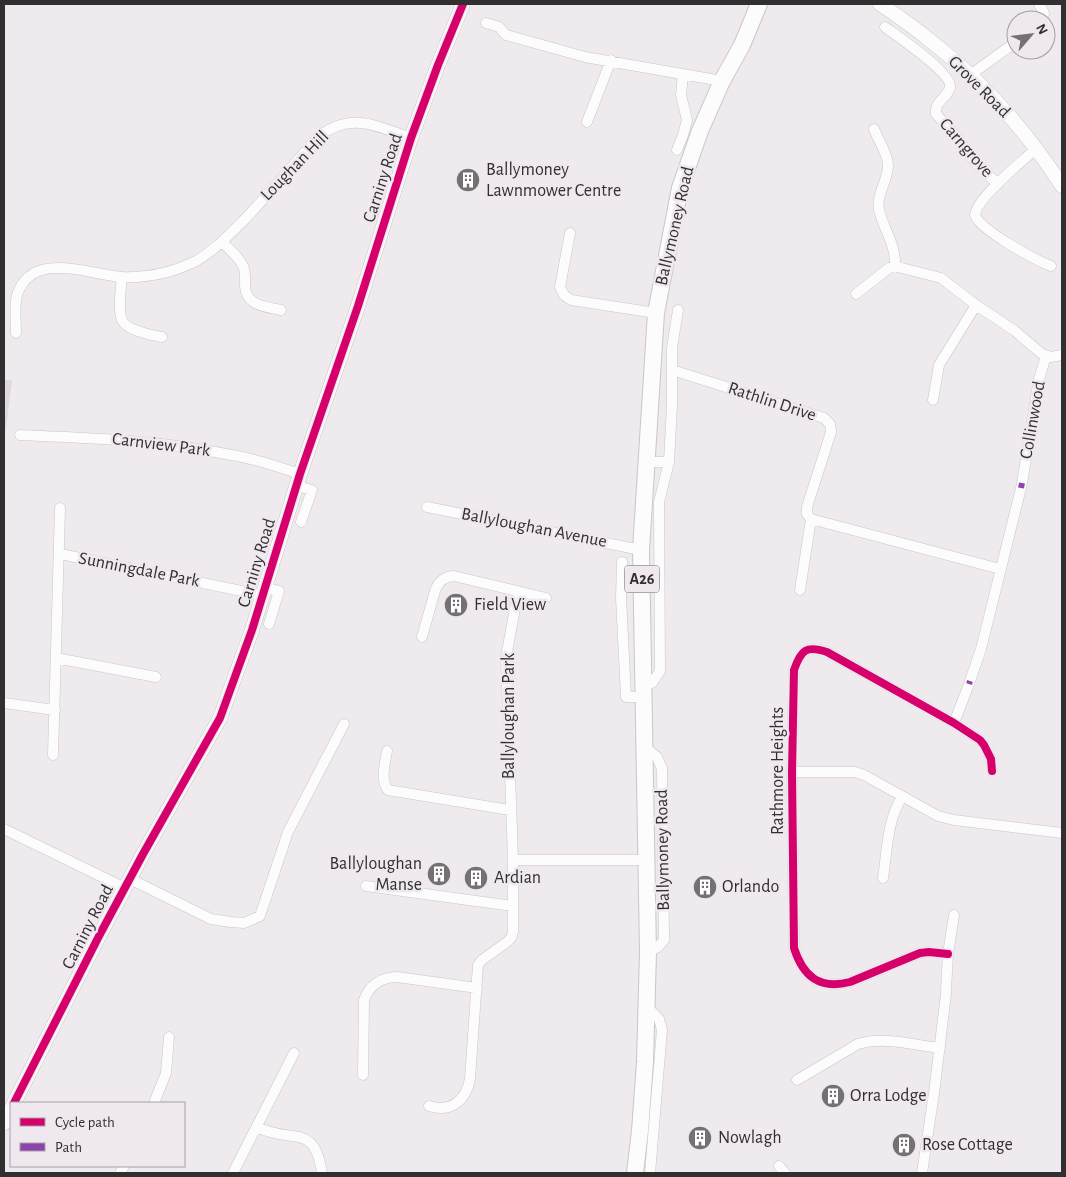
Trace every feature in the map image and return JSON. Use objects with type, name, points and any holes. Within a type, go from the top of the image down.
[{"type":"main road","name":"Ballymoney Road","points":[[636,1173],[647,1007],[648,952],[642,550],[656,313],[680,188],[700,131],[722,81],[742,45],[759,4]]},
{"type":"street","name":"Carniny Road","points":[[15,1102],[128,884],[220,718],[252,630],[298,480],[367,278],[411,138],[463,4]]},
{"type":"street","name":"Grove Road","points":[[880,4],[933,42],[970,75],[1003,109],[1036,149],[1062,186]]},
{"type":"street","points":[[486,24],[499,27],[506,35],[585,57],[611,60],[722,81]]},
{"type":"street","name":"Carngrove","points":[[885,27],[917,50],[948,77],[949,89],[936,106],[936,114],[958,136],[978,166],[998,184]]},
{"type":"street","points":[[970,75],[1006,49]]},
{"type":"street","points":[[587,122],[611,60]]},
{"type":"street","points":[[677,150],[687,120],[681,95],[683,74]]},
{"type":"street","name":"Loughan Hill","points":[[16,333],[17,296],[25,283],[38,272],[55,267],[122,277],[148,275],[181,267],[203,256],[222,242],[318,137],[332,127],[345,123],[361,122],[411,138]]},
{"type":"street","points":[[856,294],[889,268],[895,266],[894,247],[879,210],[879,201],[888,160],[874,129]]},
{"type":"street","name":"Carngrove","points":[[1036,149],[998,184],[977,208],[975,213],[977,220],[991,232],[1034,259],[1051,266]]},
{"type":"street","points":[[570,233],[560,285],[560,290],[564,295],[571,300],[656,313]]},
{"type":"street","points":[[222,242],[242,265],[245,291],[249,298],[260,306],[281,310]]},
{"type":"street","name":"Collinwood","points":[[895,266],[941,278],[976,305],[1015,331],[1046,356],[1055,357],[1062,355]]},
{"type":"street","points":[[122,277],[121,315],[123,322],[128,327],[162,337]]},
{"type":"street","points":[[933,400],[939,365],[976,305]]},
{"type":"street","name":"Ballymoney Road","points":[[644,691],[660,671],[659,502],[669,462],[672,348],[678,310]]},
{"type":"street","name":"Collinwood","points":[[1000,569],[1021,486],[1039,379],[1046,356]]},
{"type":"street","name":"Rathlin Drive","points":[[672,370],[827,420],[831,425],[831,432],[807,509],[811,519],[800,590]]},
{"type":"street","name":"Carnview Park","points":[[20,435],[110,439],[199,449],[255,460],[298,480]]},
{"type":"street","points":[[646,462],[669,462]]},
{"type":"street","name":"Carniny Road","points":[[298,480],[312,490],[302,522]]},
{"type":"street","name":"Ballyloughan Avenue","points":[[427,507],[642,550]]},
{"type":"street","points":[[60,508],[60,554]]},
{"type":"street","points":[[811,519],[1000,569],[981,649],[954,724]]},
{"type":"street","name":"Sunningdale Park","points":[[54,755],[60,554],[264,592]]},
{"type":"street","points":[[622,562],[621,598],[626,697],[644,691]]},
{"type":"street","points":[[422,637],[435,591],[438,584],[447,577],[454,576],[546,598]]},
{"type":"street","name":"Carniny Road","points":[[264,592],[279,592],[268,624]]},
{"type":"street","name":"Ballyloughan Park","points":[[429,1106],[438,1109],[449,1106],[461,1100],[468,1088],[479,963],[511,938],[513,927],[513,860],[506,657],[518,592]]},
{"type":"street","name":"Rathmore Heights","points":[[948,954],[920,953],[840,985],[828,985],[820,982],[805,971],[797,958],[794,948],[792,772],[794,670],[799,657],[808,649],[815,648],[827,652],[954,724],[980,740],[991,759],[992,771]]},
{"type":"street","points":[[56,658],[156,677]]},
{"type":"street","points":[[4,703],[55,710]]},
{"type":"street","points":[[4,829],[211,919],[244,923],[260,916],[288,832],[344,724]]},
{"type":"street","name":"Ballymoney Road","points":[[645,747],[657,757],[662,769],[664,940],[658,947],[648,952]]},
{"type":"street","points":[[387,751],[383,780],[388,790],[510,810]]},
{"type":"street","name":"Rathmore Heights","points":[[792,772],[855,772],[864,775],[938,816],[954,820],[1062,833]]},
{"type":"street","points":[[883,878],[893,817],[902,797]]},
{"type":"street","points":[[513,860],[647,860]]},
{"type":"street","points":[[366,886],[513,906]]},
{"type":"street","points":[[922,1173],[940,1048],[948,954],[954,915]]},
{"type":"street","points":[[363,1075],[364,1000],[368,991],[375,983],[397,977],[476,988]]},
{"type":"street","points":[[647,1007],[659,1019],[662,1030],[650,1173]]},
{"type":"street","points":[[154,1102],[166,1073],[169,1037]]},
{"type":"street","points":[[797,1080],[864,1042],[895,1042],[940,1048]]},
{"type":"street","points":[[233,1173],[294,1053]]},
{"type":"street","points":[[4,1123],[10,1111]]},
{"type":"street","points":[[257,1127],[273,1134],[309,1140],[318,1153],[322,1173]]},
{"type":"shaded area","points":[[4,380],[12,380],[4,444]]},
{"type":"marked path","points":[[1021,488],[1022,483]]},
{"type":"cycle path","points":[[15,1102],[99,936],[220,718],[252,630],[300,474],[358,306],[411,138],[463,4]]},
{"type":"cycle path","points":[[948,954],[920,953],[850,982],[839,984],[821,982],[802,966],[794,948],[792,772],[794,670],[799,658],[809,649],[827,652],[954,723],[980,740],[984,745],[991,759],[992,771]]},
{"type":"place","name":"Ballymoney Lawnmower Centre","points":[[468,180]]},
{"type":"place","name":"Field View","points":[[456,605]]},
{"type":"place","name":"Ballyloughan Manse","points":[[439,874]]},
{"type":"place","name":"Ardian","points":[[476,878]]},
{"type":"place","name":"Orlando","points":[[705,887]]},
{"type":"place","name":"Orra Lodge","points":[[833,1096]]},
{"type":"place","name":"Nowlagh","points":[[700,1138]]},
{"type":"place","name":"Rose Cottage","points":[[904,1145]]}]
